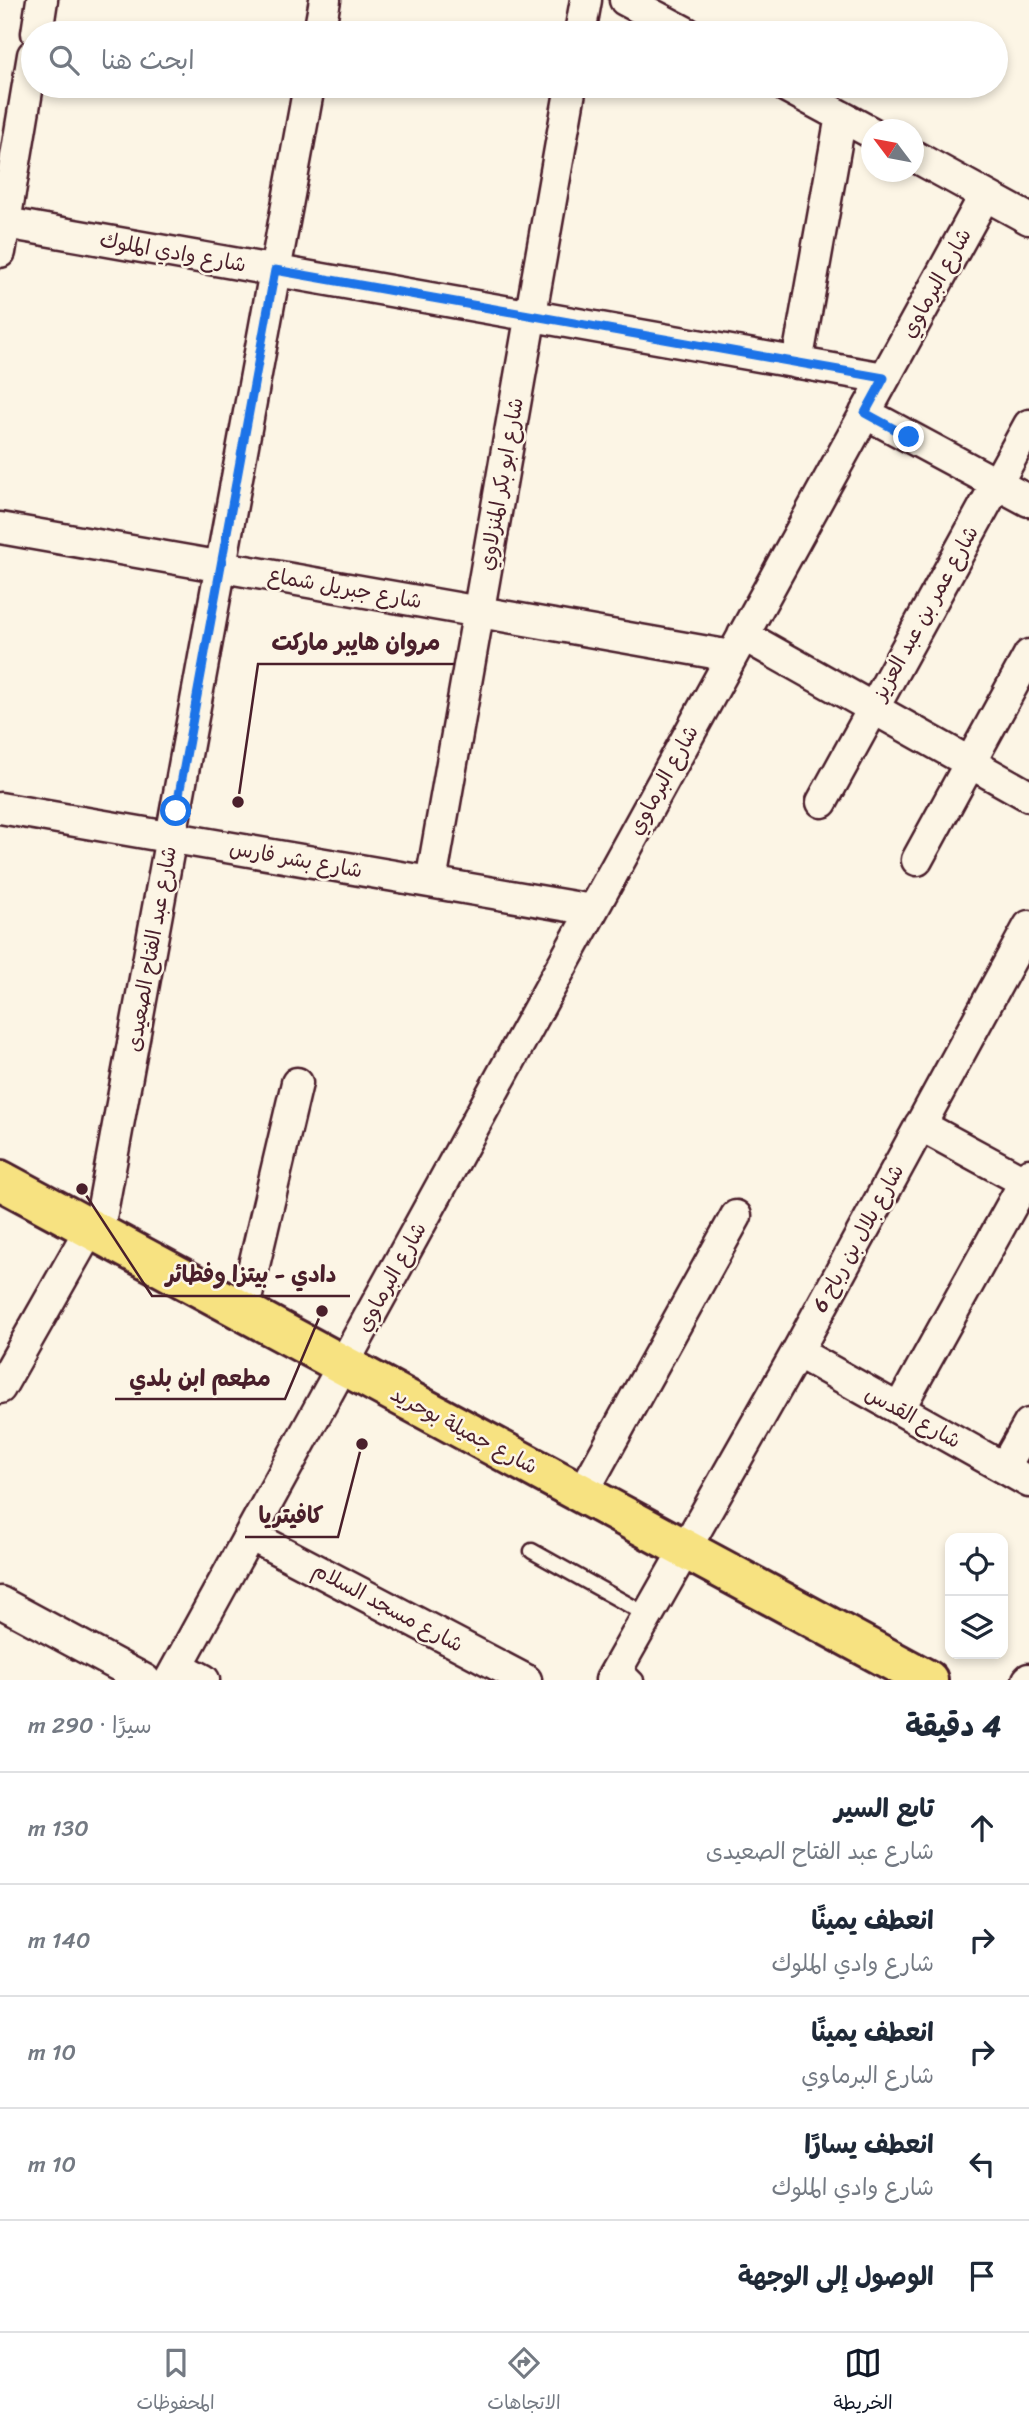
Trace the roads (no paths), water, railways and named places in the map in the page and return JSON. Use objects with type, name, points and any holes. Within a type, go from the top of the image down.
[{"type":"main road","name":"شارع جميلة بوحريد","points":[[0,1180],[928,1680]]},
{"type":"street","points":[[39,21],[43,0]]},
{"type":"street","points":[[321,21],[325,0]]},
{"type":"street","points":[[582,21],[586,0]]},
{"type":"street","points":[[625,0],[664,21]]},
{"type":"street","points":[[0,253],[25,98]]},
{"type":"street","name":"شارع عبد الفتاح الصعيدى","points":[[0,1388],[94,1231],[171,838],[307,98]]},
{"type":"street","name":"شارع ابو بكر المنزلاوي","points":[[431,882],[569,98]]},
{"type":"street","points":[[807,98],[861,127]]},
{"type":"street","points":[[797,363],[841,116]]},
{"type":"street","points":[[924,161],[1029,219]]},
{"type":"street","name":"شارع البرماوي","points":[[174,1673],[985,195]]},
{"type":"street","name":"شارع وادي الملوك","points":[[3,222],[884,378]]},
{"type":"street","points":[[865,413],[1029,501]]},
{"type":"street","name":"شارع عمر بن عبد العزيز","points":[[822,802],[1029,425]]},
{"type":"street","name":"شارع جبريل شماع","points":[[0,528],[479,612],[737,645],[873,708],[1029,796]]},
{"type":"street","points":[[917,860],[1029,655]]},
{"type":"street","name":"شارع بشر فارس","points":[[0,808],[592,910]]},
{"type":"street","name":"شارع بلال بن رباح 6","points":[[622,1675],[647,1615],[797,1352],[1029,926]]},
{"type":"street","points":[[243,1312],[297,1083]]},
{"type":"street","points":[[899,1409],[1028,1180],[920,1125]]},
{"type":"street","points":[[582,1494],[736,1216]]},
{"type":"street","name":"شارع القدس","points":[[797,1352],[1017,1475]]},
{"type":"street","points":[[1017,1475],[1029,1424]]},
{"type":"street","name":"شارع مسجد السلام","points":[[250,1535],[526,1680]]},
{"type":"street","points":[[0,1602],[145,1680]]},
{"type":"street","points":[[174,1673],[204,1680]]},
{"type":"lane","points":[[532,1551],[647,1615]]},
{"type":"place","name":"مروان هايبر ماركت","points":[[238,802]]},
{"type":"place","name":"دادي - بيتزا وفطائر","points":[[82,1189]]},
{"type":"place","name":"مطعم ابن بلدي","points":[[322,1311]]},
{"type":"place","name":"كافيتريا","points":[[362,1444]]}]
